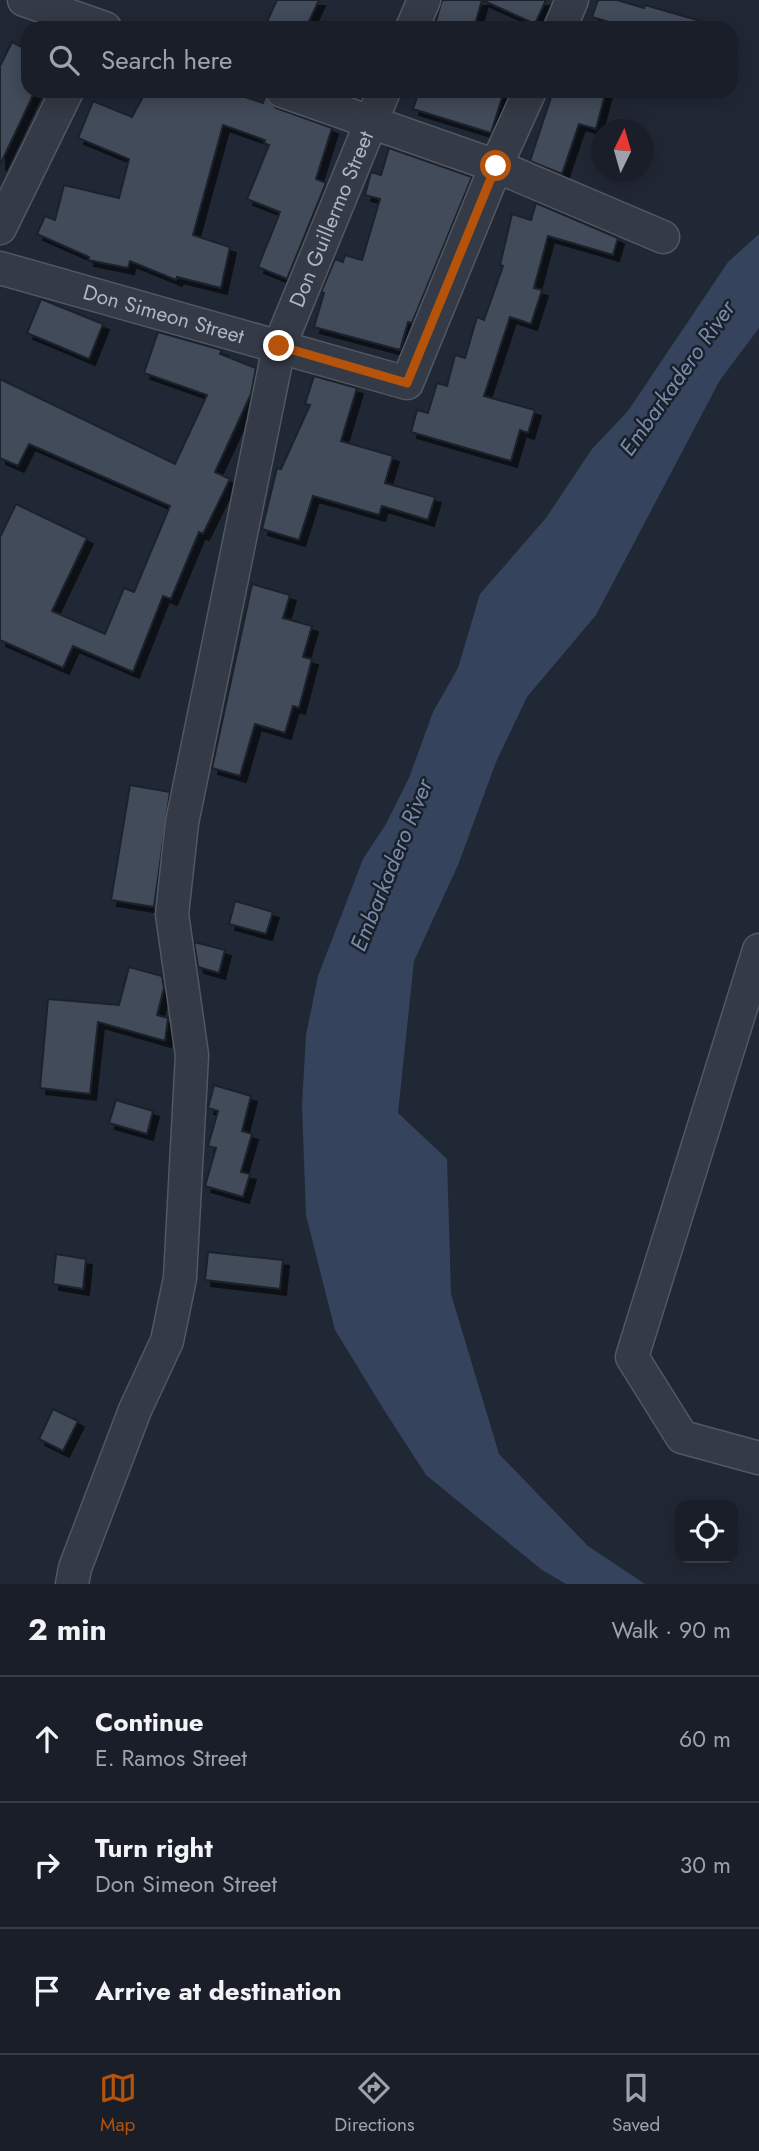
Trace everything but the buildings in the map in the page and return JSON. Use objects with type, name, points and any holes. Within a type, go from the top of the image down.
[{"type":"street","points":[[24,0],[103,20]]},
{"type":"street","points":[[415,21],[424,0]]},
{"type":"street","points":[[562,21],[572,0]]},
{"type":"street","points":[[0,229],[64,98]]},
{"type":"street","points":[[302,98],[496,166],[663,237]]},
{"type":"street","name":"Don Guillermo Street","points":[[72,1584],[75,1568],[135,1410],[167,1341],[180,1278],[192,1055],[172,914],[182,823],[279,346],[381,98]]},
{"type":"street","points":[[496,166],[527,98]]},
{"type":"street","name":"Don Simeon Street","points":[[0,268],[407,383],[496,166]]},
{"type":"street","points":[[757,962],[632,1357],[682,1437],[759,1458]]},
{"type":"water","name":"Embarkadero River","points":[[759,234],[759,328],[720,380],[596,615],[527,697],[496,762],[458,865],[414,961],[398,1113],[447,1159],[451,1294],[499,1454],[588,1546],[645,1584],[566,1584],[542,1570],[426,1475],[335,1330],[306,1215],[302,1105],[306,1035],[318,976],[363,859],[386,824],[409,778],[433,712],[458,668],[480,594],[546,518],[592,449],[628,411],[728,262]]},
{"type":"route","points":[[279,346],[407,383],[496,166]]}]
